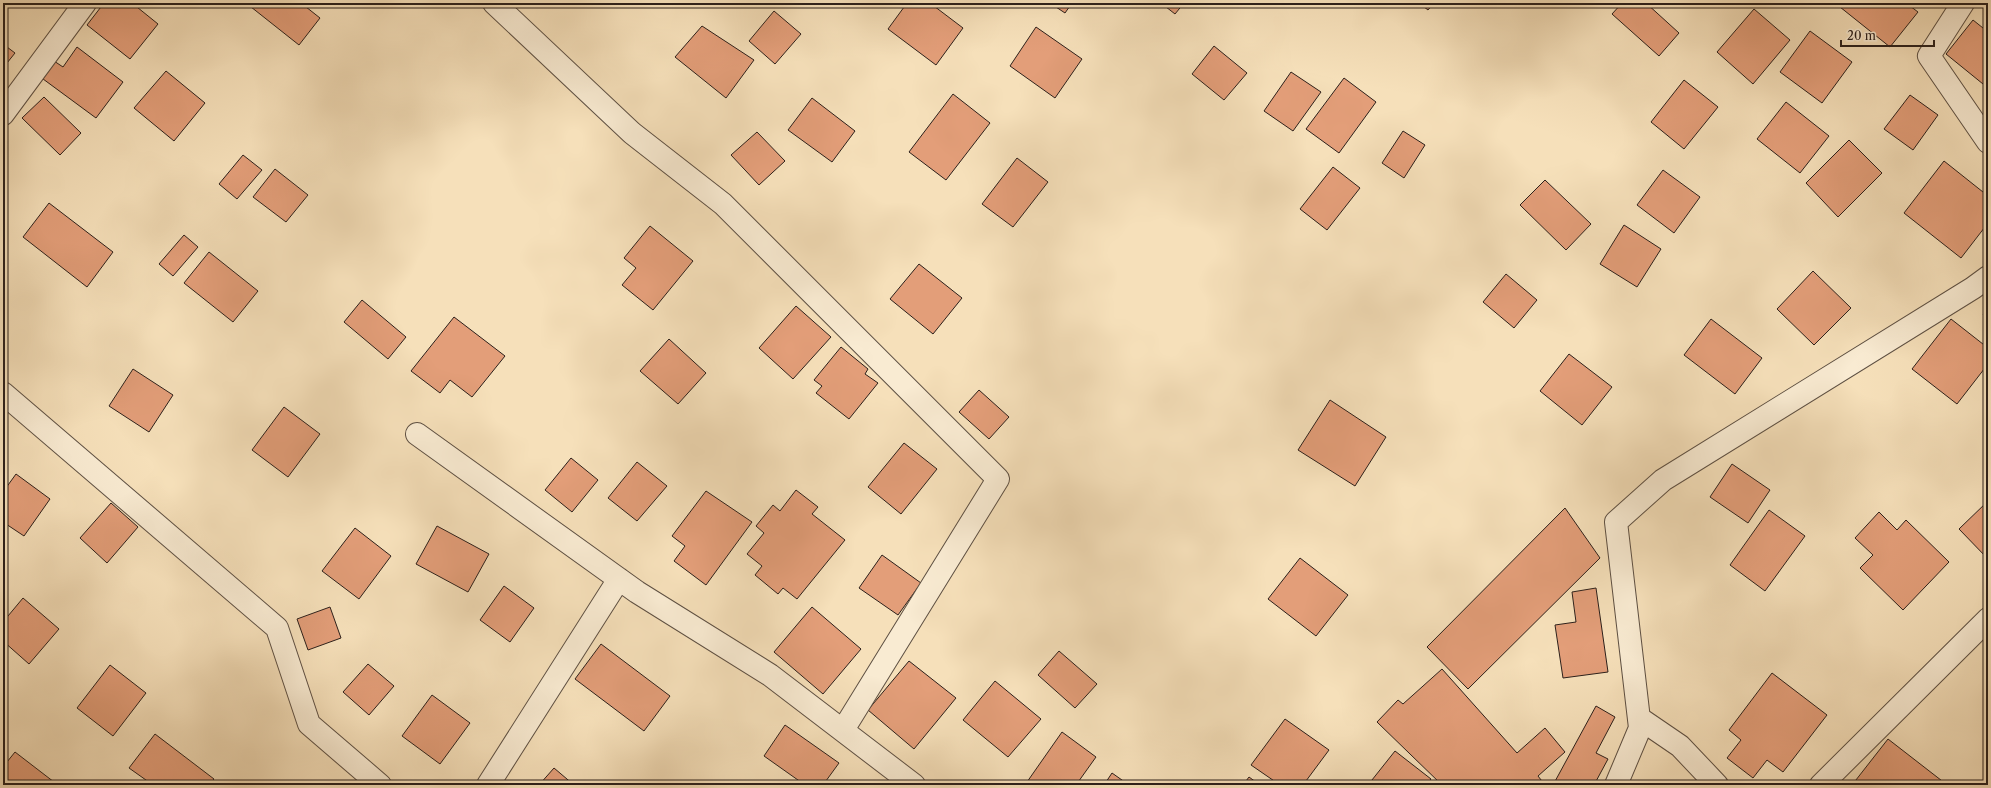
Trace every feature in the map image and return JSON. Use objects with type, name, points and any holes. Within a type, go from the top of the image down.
[{"type":"street","points":[[3,114],[85,3]]},
{"type":"street","points":[[494,3],[632,133],[723,204],[998,479],[843,730]]},
{"type":"street","points":[[1963,3],[1928,56],[1988,142]]},
{"type":"street","points":[[1616,785],[1640,728],[1616,522],[1663,480],[1973,288],[1988,277]]},
{"type":"street","points":[[3,393],[277,628],[309,724],[380,785]]},
{"type":"street","points":[[417,434],[618,579],[770,675],[914,785]]},
{"type":"street","points":[[488,785],[618,579]]},
{"type":"street","points":[[1821,785],[1988,619]]},
{"type":"street","points":[[1639,718],[1680,746],[1717,785]]},
{"type":"building","points":[[104,3],[132,3],[158,24],[130,59],[87,25]]},
{"type":"building","points":[[246,3],[301,3],[320,18],[299,45]]},
{"type":"building","points":[[907,3],[930,3],[963,28],[936,65],[888,29]]},
{"type":"building","points":[[1050,3],[1072,3],[1065,13]]},
{"type":"building","points":[[1161,3],[1184,3],[1175,14]]},
{"type":"building","points":[[1419,3],[1434,3],[1428,10]]},
{"type":"building","points":[[1622,3],[1646,3],[1679,33],[1659,56],[1612,14]]},
{"type":"building","points":[[1835,3],[1906,3],[1918,12],[1890,47]]},
{"type":"building","points":[[1754,9],[1790,40],[1753,84],[1717,52]]},
{"type":"building","points":[[774,11],[801,34],[775,64],[749,41]]},
{"type":"building","points":[[1973,20],[1988,32],[1988,77],[1983,84],[1946,54]]},
{"type":"building","points":[[702,26],[754,60],[726,98],[675,57]]},
{"type":"building","points":[[1036,27],[1082,59],[1055,98],[1010,66]]},
{"type":"building","points":[[1810,31],[1852,62],[1822,103],[1780,72]]},
{"type":"building","points":[[3,44],[15,53],[3,68]]},
{"type":"building","points":[[1214,46],[1247,73],[1224,100],[1192,74]]},
{"type":"building","points":[[77,47],[123,82],[96,118],[39,76],[51,59],[63,67]]},
{"type":"building","points":[[166,71],[205,103],[174,141],[134,108]]},
{"type":"building","points":[[1291,72],[1321,92],[1293,131],[1264,111]]},
{"type":"building","points":[[1344,78],[1376,102],[1339,153],[1306,129]]},
{"type":"building","points":[[1684,80],[1718,107],[1684,149],[1651,122]]},
{"type":"building","points":[[953,94],[990,123],[946,180],[909,152]]},
{"type":"building","points":[[1910,95],[1938,115],[1913,150],[1884,129]]},
{"type":"building","points":[[44,97],[81,133],[60,155],[22,118]]},
{"type":"building","points":[[812,98],[855,131],[832,162],[788,130]]},
{"type":"building","points":[[1786,102],[1829,136],[1800,173],[1757,139]]},
{"type":"building","points":[[1403,131],[1425,145],[1404,178],[1382,163]]},
{"type":"building","points":[[757,132],[785,161],[759,185],[731,155]]},
{"type":"building","points":[[1849,140],[1882,173],[1838,217],[1806,183]]},
{"type":"building","points":[[243,155],[262,170],[237,199],[219,184]]},
{"type":"building","points":[[1017,158],[1048,182],[1013,227],[982,204]]},
{"type":"building","points":[[1944,161],[1988,196],[1988,223],[1961,258],[1904,213]]},
{"type":"building","points":[[1333,167],[1360,188],[1327,230],[1300,209]]},
{"type":"building","points":[[275,169],[308,195],[286,222],[253,197]]},
{"type":"building","points":[[1663,170],[1700,197],[1674,233],[1637,205]]},
{"type":"building","points":[[1545,180],[1591,224],[1566,250],[1520,205]]},
{"type":"building","points":[[49,203],[113,252],[87,287],[23,237]]},
{"type":"building","points":[[1624,225],[1661,249],[1637,287],[1600,264]]},
{"type":"building","points":[[650,226],[693,261],[653,310],[622,285],[636,268],[624,258]]},
{"type":"building","points":[[184,235],[198,247],[173,276],[159,264]]},
{"type":"building","points":[[209,252],[258,291],[233,322],[184,283]]},
{"type":"building","points":[[919,264],[962,298],[933,334],[890,299]]},
{"type":"building","points":[[1813,271],[1851,308],[1814,345],[1777,309]]},
{"type":"building","points":[[1506,274],[1537,300],[1514,328],[1483,302]]},
{"type":"building","points":[[362,300],[406,337],[388,359],[344,322]]},
{"type":"building","points":[[796,306],[831,337],[793,379],[759,348]]},
{"type":"building","points":[[1988,308],[1988,319],[1983,315]]},
{"type":"building","points":[[454,317],[505,356],[472,397],[450,380],[440,393],[411,371]]},
{"type":"building","points":[[1711,319],[1762,358],[1735,394],[1684,355]]},
{"type":"building","points":[[1951,319],[1988,348],[1988,364],[1957,404],[1912,369]]},
{"type":"building","points":[[669,339],[706,373],[678,404],[640,371]]},
{"type":"building","points":[[841,347],[868,369],[865,374],[878,383],[849,419],[816,393],[822,386],[814,380]]},
{"type":"building","points":[[1569,354],[1612,387],[1582,425],[1540,391]]},
{"type":"building","points":[[133,369],[173,395],[149,432],[109,406]]},
{"type":"building","points":[[979,390],[1009,417],[989,439],[959,412]]},
{"type":"building","points":[[1330,400],[1386,437],[1355,486],[1298,450]]},
{"type":"building","points":[[284,407],[320,434],[288,477],[252,450]]},
{"type":"building","points":[[904,443],[937,469],[901,514],[868,487]]},
{"type":"building","points":[[571,458],[598,480],[572,512],[545,490]]},
{"type":"building","points":[[637,462],[667,486],[637,521],[608,498]]},
{"type":"building","points":[[1732,464],[1770,490],[1748,523],[1710,497]]},
{"type":"building","points":[[16,474],[50,499],[24,536],[3,522],[3,492]]},
{"type":"building","points":[[796,490],[818,507],[812,514],[845,540],[797,599],[783,588],[778,594],[755,575],[762,566],[747,554],[764,533],[756,526],[773,505],[780,511]]},
{"type":"building","points":[[706,491],[752,522],[706,585],[674,561],[685,546],[672,536]]},
{"type":"building","points":[[1988,501],[1988,559],[1959,529]]},
{"type":"building","points":[[111,503],[138,527],[107,563],[80,538]]},
{"type":"building","points":[[1565,508],[1600,558],[1468,689],[1427,647]]},
{"type":"building","points":[[1769,510],[1805,536],[1765,591],[1730,565]]},
{"type":"building","points":[[1879,512],[1897,530],[1906,520],[1949,562],[1903,610],[1860,568],[1873,555],[1855,538]]},
{"type":"building","points":[[437,526],[489,554],[468,592],[416,564]]},
{"type":"building","points":[[355,528],[391,556],[359,599],[322,571]]},
{"type":"building","points":[[882,555],[921,583],[898,615],[859,588]]},
{"type":"building","points":[[1300,558],[1348,595],[1316,636],[1268,599]]},
{"type":"building","points":[[504,586],[534,608],[510,642],[480,620]]},
{"type":"building","points":[[1596,588],[1608,672],[1563,678],[1555,625],[1576,622],[1572,592]]},
{"type":"building","points":[[23,598],[59,629],[29,664],[3,641],[3,622]]},
{"type":"building","points":[[330,607],[341,638],[308,650],[297,619]]},
{"type":"building","points":[[812,607],[861,649],[823,694],[774,652]]},
{"type":"building","points":[[601,644],[670,696],[644,731],[575,679]]},
{"type":"building","points":[[1059,651],[1097,684],[1075,708],[1038,675]]},
{"type":"building","points":[[909,661],[956,698],[914,749],[868,710]]},
{"type":"building","points":[[368,664],[394,686],[369,715],[343,692]]},
{"type":"building","points":[[110,665],[146,693],[113,736],[77,708]]},
{"type":"building","points":[[1442,669],[1517,753],[1545,728],[1565,752],[1538,776],[1545,785],[1442,785],[1377,722],[1398,700],[1403,704]]},
{"type":"building","points":[[1772,673],[1827,715],[1783,772],[1767,760],[1753,778],[1727,758],[1741,740],[1729,730]]},
{"type":"building","points":[[995,681],[1041,719],[1008,757],[963,720]]},
{"type":"building","points":[[432,695],[470,723],[440,764],[402,736]]},
{"type":"building","points":[[1596,706],[1615,717],[1596,753],[1608,759],[1594,785],[1553,785]]},
{"type":"building","points":[[1285,719],[1329,750],[1303,785],[1280,785],[1251,765]]},
{"type":"building","points":[[785,725],[839,763],[823,785],[805,785],[764,756]]},
{"type":"building","points":[[1062,732],[1096,757],[1076,785],[1031,785],[1027,782]]},
{"type":"building","points":[[155,734],[214,779],[209,785],[153,785],[129,768]]},
{"type":"building","points":[[1888,739],[1946,784],[1852,785]]},
{"type":"building","points":[[1395,751],[1431,779],[1426,785],[1368,785]]},
{"type":"building","points":[[15,752],[54,782],[51,785],[8,785],[3,781],[3,767]]},
{"type":"building","points":[[554,768],[574,785],[539,785]]},
{"type":"building","points":[[1112,773],[1129,785],[1104,785]]},
{"type":"building","points":[[1249,777],[1260,785],[1243,785]]}]
